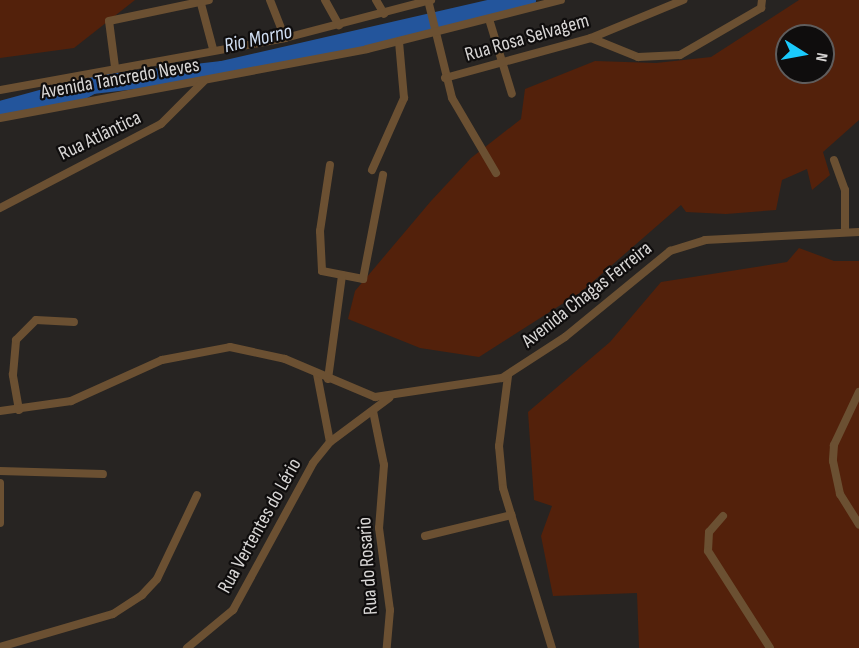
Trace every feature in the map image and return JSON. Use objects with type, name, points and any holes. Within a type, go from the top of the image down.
[{"type":"street","points":[[115,68],[109,21],[203,0],[213,50]]},
{"type":"street","points":[[270,0],[285,38]]},
{"type":"street","points":[[325,0],[339,25]]},
{"type":"street","points":[[376,0],[384,14]]},
{"type":"street","name":"Avenida Tancredo Neves","points":[[0,118],[204,81],[399,42],[561,0]]},
{"type":"street","name":"Rua Rosa Selvagem","points":[[446,78],[591,38],[683,0]]},
{"type":"street","points":[[591,38],[638,57],[680,55],[762,8],[762,0]]},
{"type":"street","points":[[429,2],[434,33],[446,78],[496,173]]},
{"type":"street","name":"Avenida Tancredo Neves","points":[[0,90],[285,38],[429,2]]},
{"type":"street","points":[[489,19],[512,94]]},
{"type":"street","points":[[372,170],[404,98],[399,42]]},
{"type":"street","name":"Rua Atlântica","points":[[0,208],[161,124],[204,81]]},
{"type":"street","points":[[834,160],[845,190],[845,232]]},
{"type":"street","points":[[330,165],[320,231],[322,271],[363,279],[383,175]]},
{"type":"street","name":"Avenida Chagas Ferreira","points":[[0,411],[72,401],[162,360],[207,350],[252,348],[328,379],[390,398],[508,376],[670,251],[705,240],[859,232]]},
{"type":"street","points":[[328,379],[342,275]]},
{"type":"street","points":[[19,410],[13,375],[16,340],[36,320],[74,322]]},
{"type":"street","points":[[317,374],[330,442]]},
{"type":"street","points":[[508,376],[499,462],[511,515],[552,648]]},
{"type":"street","points":[[859,392],[834,445],[833,461],[840,494],[859,525]]},
{"type":"street","name":"Rua Vertentes do Lério","points":[[187,648],[233,610],[296,489],[330,442],[390,398]]},
{"type":"street","name":"Rua do Rosario","points":[[373,411],[384,465],[379,528],[390,610],[387,648]]},
{"type":"street","points":[[0,471],[104,474]]},
{"type":"street","points":[[0,485],[0,523]]},
{"type":"street","points":[[0,647],[113,614],[142,595],[157,579],[197,495]]},
{"type":"street","points":[[425,536],[511,515]]},
{"type":"street","points":[[723,516],[709,532],[708,550],[770,648]]},
{"type":"shaded area","points":[[0,0],[135,0],[74,48],[0,58]]},
{"type":"shaded area","points":[[799,0],[859,0],[859,120],[823,152],[830,175],[812,190],[807,169],[782,180],[776,210],[726,214],[686,212],[681,205],[581,292],[479,357],[420,348],[348,319],[355,291],[431,201],[471,158],[521,119],[525,89],[595,61],[656,63],[711,57]]},
{"type":"shaded area","points":[[799,248],[834,261],[859,261],[859,648],[639,648],[637,593],[553,596],[541,536],[552,506],[534,500],[528,412],[610,342],[661,282],[787,262]]},
{"type":"waterway","name":"Rio Morno","points":[[0,110],[48,97],[67,99],[92,85],[222,70],[527,0]]}]
